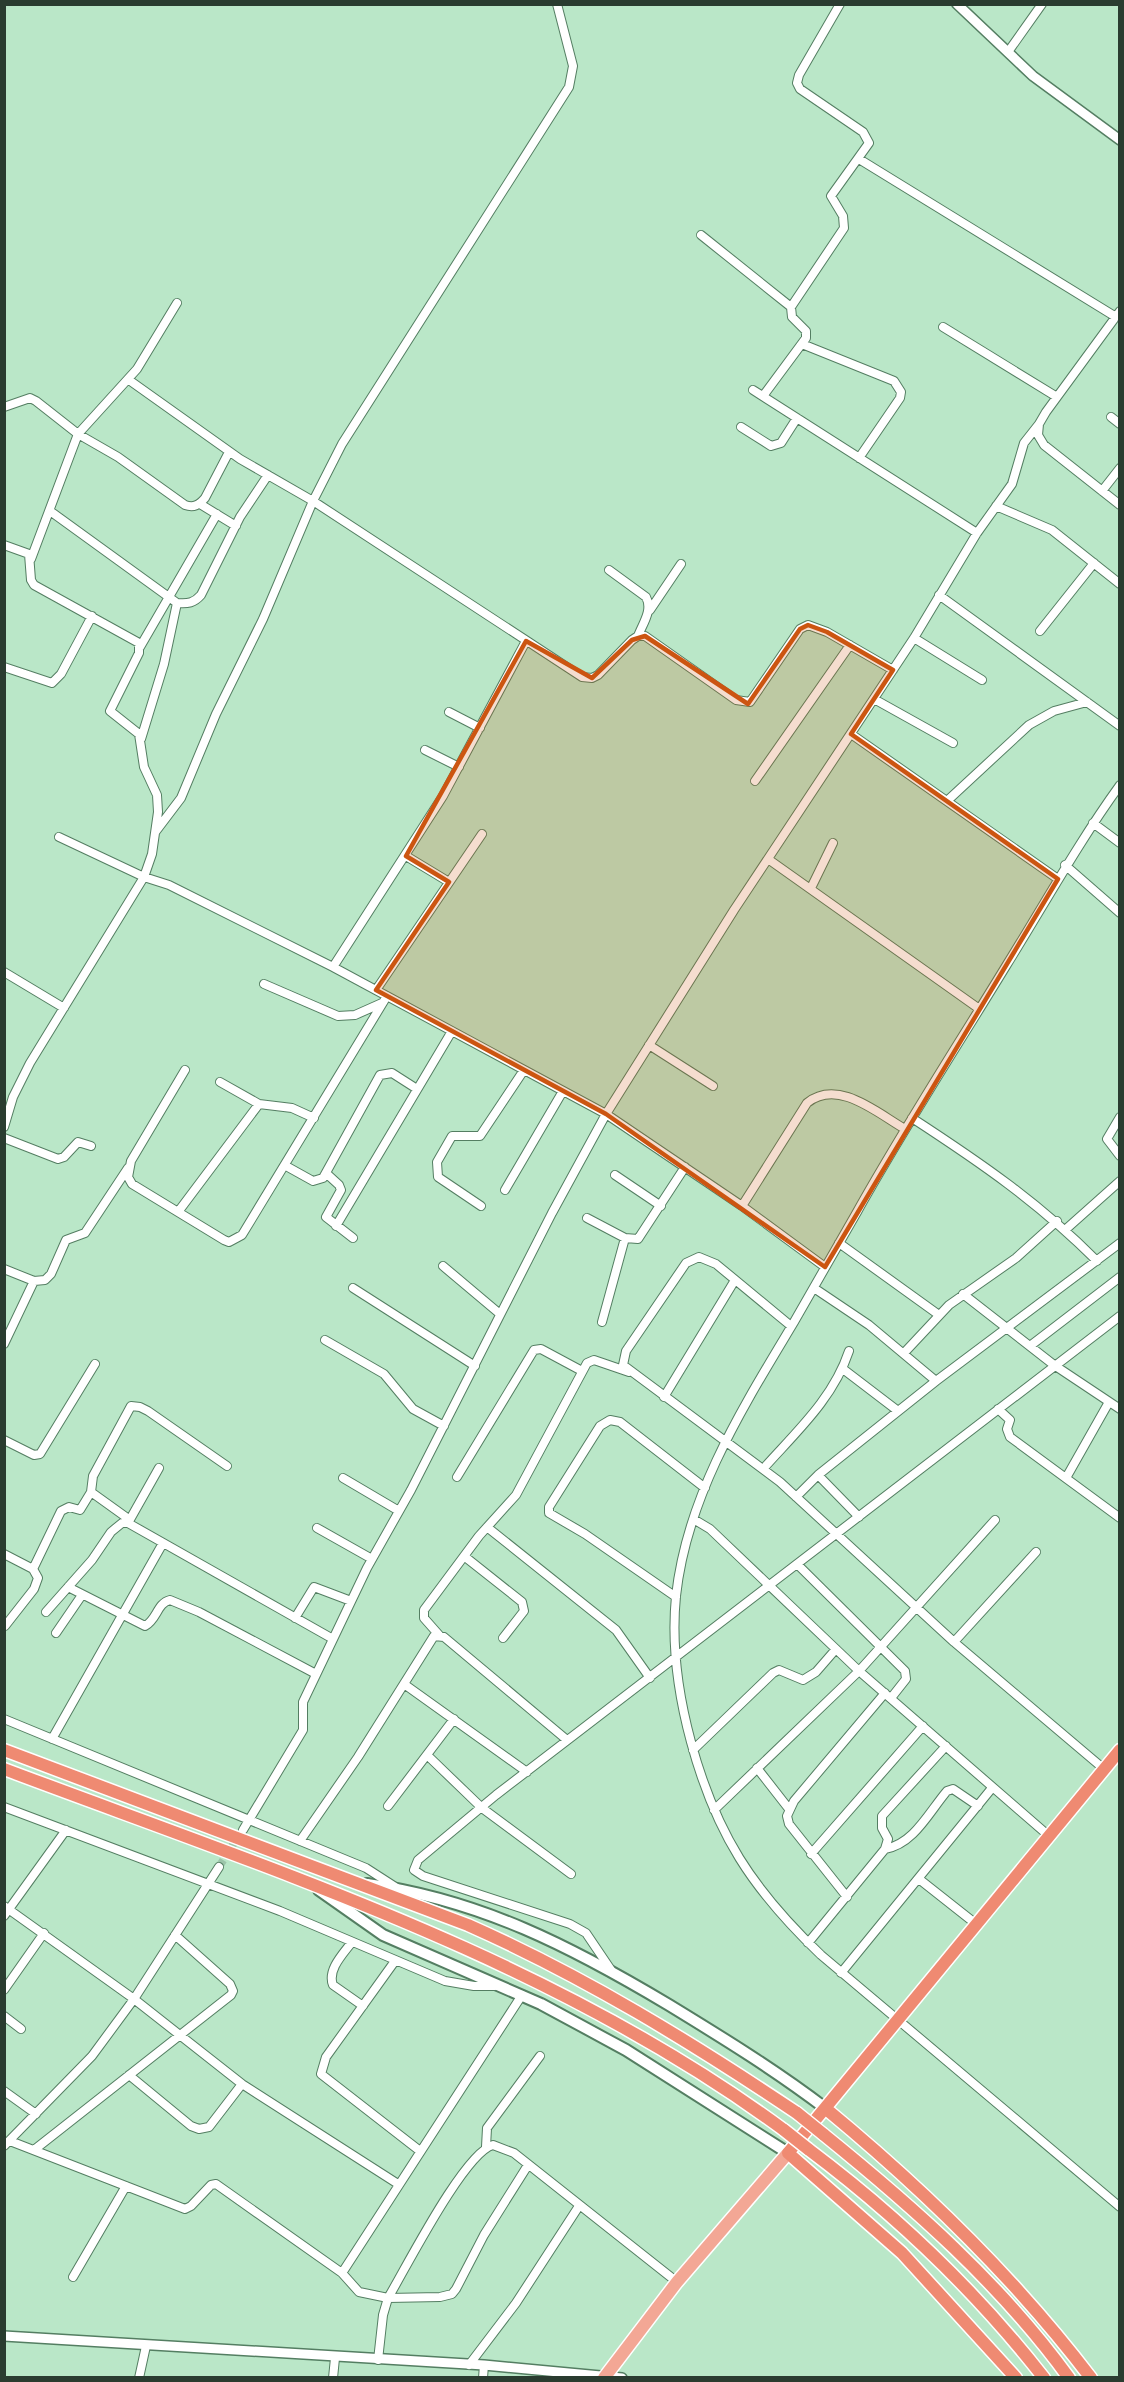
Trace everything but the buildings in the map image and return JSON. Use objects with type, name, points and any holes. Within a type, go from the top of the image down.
[{"type":"highway","points":[[4,1750],[468,1925],[581,1979],[708,2053],[796,2113],[934,2228],[999,2295],[1069,2378]]},
{"type":"highway","points":[[1016,2378],[902,2253],[788,2154],[896,2019],[1119,1750]]},
{"type":"highway","points":[[4,1769],[311,1885],[474,1952],[563,1993],[732,2093],[856,2185],[918,2239],[980,2302],[1044,2378]]},
{"type":"highway","points":[[825,2108],[929,2199],[1014,2286],[1091,2378]]},
{"type":"main road","points":[[355,1882],[397,1888],[459,1902],[509,1920],[612,1971],[756,2057],[825,2108]]},
{"type":"main road","points":[[311,1885],[383,1935],[522,1995],[626,2050],[788,2154],[677,2282],[605,2376]]},
{"type":"street","points":[[156,831],[181,798],[216,714],[262,619],[313,501],[349,430],[569,87],[573,66],[557,4]]},
{"type":"street","points":[[763,396],[802,344],[806,331],[792,317],[791,307],[844,228],[843,216],[831,196],[868,146],[867,135],[800,88],[797,83],[799,75],[840,4]]},
{"type":"street","points":[[957,4],[1059,97],[1119,140]]},
{"type":"street","points":[[1008,52],[1042,4]]},
{"type":"street","points":[[243,1830],[303,1730],[303,1702],[351,1601],[606,1114],[768,859],[914,638],[977,533],[1016,475],[1024,443],[1118,314],[859,159]]},
{"type":"street","points":[[702,235],[791,307]]},
{"type":"street","points":[[140,647],[136,640],[34,585],[30,575],[31,559],[78,434],[129,381],[177,303]]},
{"type":"street","points":[[943,327],[1057,397]]},
{"type":"street","points":[[802,344],[894,381],[898,386],[900,398],[859,458]]},
{"type":"street","points":[[129,381],[229,452],[313,501],[574,672],[592,678],[598,675],[638,636],[649,611],[681,564]]},
{"type":"street","points":[[753,390],[977,533]]},
{"type":"street","points":[[4,406],[9,407],[30,398],[78,434],[125,462],[185,505],[192,507],[200,504],[229,452]]},
{"type":"street","points":[[1111,417],[1119,424]]},
{"type":"street","points":[[741,427],[771,446],[781,443],[797,418]]},
{"type":"street","points":[[1039,424],[1038,435],[1044,445],[1119,505]]},
{"type":"street","points":[[1102,491],[1119,468]]},
{"type":"street","points":[[50,511],[177,603],[195,602],[201,595],[236,526],[268,475]]},
{"type":"street","points":[[200,504],[236,526]]},
{"type":"street","points":[[996,506],[1052,530],[1119,584]]},
{"type":"street","points":[[5,1123],[20,1081],[144,877],[152,854],[156,831],[157,795],[144,767],[141,739],[136,730],[111,711],[140,647],[217,514]]},
{"type":"street","points":[[4,545],[29,554],[31,559]]},
{"type":"street","points":[[1040,631],[1094,563]]},
{"type":"street","points":[[609,570],[645,597],[649,611]]},
{"type":"street","points":[[939,595],[1119,726]]},
{"type":"street","points":[[141,739],[164,664],[177,603]]},
{"type":"street","points":[[4,667],[52,683],[61,674],[92,616]]},
{"type":"street","points":[[638,636],[656,642],[736,700],[744,703],[750,702],[757,695],[800,629],[808,625],[850,645],[893,670]]},
{"type":"street","points":[[914,638],[982,680]]},
{"type":"street","points":[[333,968],[406,856],[459,767],[526,641]]},
{"type":"street","points":[[755,781],[850,645]]},
{"type":"street","points":[[874,699],[954,743]]},
{"type":"street","points":[[947,801],[1029,725],[1054,711],[1087,702]]},
{"type":"street","points":[[449,712],[480,728]]},
{"type":"street","points":[[851,734],[1058,879]]},
{"type":"street","points":[[425,750],[459,767]]},
{"type":"street","points":[[1119,785],[1065,866],[905,1129],[814,1288],[758,1379],[726,1441],[705,1488],[681,1568],[676,1597],[675,1660],[678,1687],[693,1750],[714,1810],[726,1837],[757,1887],[783,1919],[808,1943],[1119,2207]]},
{"type":"street","points":[[1093,823],[1119,843]]},
{"type":"street","points":[[376,990],[482,834]]},
{"type":"street","points":[[59,837],[144,877],[170,885],[376,990],[385,1000],[452,1031],[606,1114],[742,1206],[825,1267]]},
{"type":"street","points":[[811,888],[833,843]]},
{"type":"street","points":[[406,856],[449,882]]},
{"type":"street","points":[[768,859],[978,1008]]},
{"type":"street","points":[[1065,866],[1119,913]]},
{"type":"street","points":[[4,972],[63,1008]]},
{"type":"street","points":[[264,984],[338,1016],[355,1015],[385,1000]]},
{"type":"street","points":[[128,1167],[128,1177],[132,1184],[224,1240],[236,1240],[242,1235],[286,1166],[385,1000]]},
{"type":"street","points":[[336,1226],[452,1031]]},
{"type":"street","points":[[649,1046],[713,1086]]},
{"type":"street","points":[[4,1269],[34,1281],[45,1280],[51,1274],[66,1240],[85,1233],[128,1167],[185,1070]]},
{"type":"street","points":[[481,1206],[438,1178],[437,1162],[452,1136],[480,1136],[524,1070]]},
{"type":"street","points":[[286,1166],[313,1181],[319,1181],[327,1173],[380,1075],[392,1073],[417,1089]]},
{"type":"street","points":[[220,1082],[259,1104],[292,1108],[314,1118]]},
{"type":"street","points":[[505,1190],[562,1091]]},
{"type":"street","points":[[742,1206],[807,1102],[817,1095],[842,1094],[905,1129]]},
{"type":"street","points":[[178,1212],[259,1104]]},
{"type":"street","points":[[1119,1117],[1107,1139],[1119,1156]]},
{"type":"street","points":[[912,1118],[1000,1176],[1057,1221],[1096,1261]]},
{"type":"street","points":[[4,1138],[58,1159],[64,1157],[78,1142],[91,1146]]},
{"type":"street","points":[[587,1218],[625,1238],[638,1239],[643,1236],[685,1167]]},
{"type":"street","points":[[327,1173],[341,1190],[326,1217],[353,1238]]},
{"type":"street","points":[[615,1175],[661,1206]]},
{"type":"street","points":[[1065,1230],[1119,1181]]},
{"type":"street","points":[[904,1353],[939,1315],[963,1294],[1016,1258],[1057,1221]]},
{"type":"street","points":[[602,1322],[625,1238]]},
{"type":"street","points":[[839,1243],[939,1315]]},
{"type":"street","points":[[796,1497],[818,1475],[936,1381],[1119,1244]]},
{"type":"street","points":[[791,1326],[706,1258],[699,1257],[686,1263],[626,1351],[623,1365],[763,1469],[954,1642],[1104,1769]]},
{"type":"street","points":[[443,1266],[500,1314]]},
{"type":"street","points":[[1030,1346],[1119,1277]]},
{"type":"street","points":[[664,1397],[735,1280]]},
{"type":"street","points":[[4,1344],[34,1281]]},
{"type":"street","points":[[352,1288],[475,1366]]},
{"type":"street","points":[[814,1288],[904,1353],[936,1381]]},
{"type":"street","points":[[963,1294],[1054,1365],[1119,1409]]},
{"type":"street","points":[[612,1971],[586,1934],[570,1924],[417,1874],[414,1870],[418,1860],[567,1740],[675,1660],[768,1585],[1119,1316]]},
{"type":"street","points":[[325,1340],[384,1374],[413,1409],[444,1426]]},
{"type":"street","points":[[457,1477],[534,1350],[541,1348],[582,1371]]},
{"type":"street","points":[[763,1469],[821,1405],[843,1369],[849,1351]]},
{"type":"street","points":[[567,1740],[506,1687],[439,1635],[424,1618],[424,1610],[487,1527],[516,1495],[589,1360],[630,1372]]},
{"type":"street","points":[[4,1440],[33,1455],[40,1454],[95,1364]]},
{"type":"street","points":[[843,1369],[898,1411]]},
{"type":"street","points":[[1066,1478],[1109,1402]]},
{"type":"street","points":[[33,1569],[61,1511],[69,1507],[80,1510],[84,1507],[91,1492],[93,1476],[131,1406],[148,1411],[227,1466]]},
{"type":"street","points":[[998,1409],[1010,1420],[1007,1429],[1010,1437],[1119,1518]]},
{"type":"street","points":[[676,1597],[585,1534],[554,1518],[549,1513],[549,1507],[600,1426],[610,1420],[620,1422],[705,1488]]},
{"type":"street","points":[[45,1612],[118,1525],[129,1522],[159,1468]]},
{"type":"street","points":[[818,1475],[859,1517]]},
{"type":"street","points":[[343,1478],[399,1511]]},
{"type":"street","points":[[91,1492],[129,1522],[163,1543],[333,1639]]},
{"type":"street","points":[[695,1520],[710,1529],[859,1671],[1049,1836]]},
{"type":"street","points":[[714,1810],[859,1671],[995,1520]]},
{"type":"street","points":[[487,1527],[616,1630],[650,1678]]},
{"type":"street","points":[[316,1528],[372,1559]]},
{"type":"street","points":[[52,1738],[123,1617],[163,1543]]},
{"type":"street","points":[[954,1642],[1036,1552]]},
{"type":"street","points":[[4,1554],[33,1569],[36,1572],[38,1583],[5,1626]]},
{"type":"street","points":[[464,1556],[522,1602],[524,1611],[503,1638]]},
{"type":"street","points":[[789,1809],[888,1696],[904,1682],[906,1675],[797,1564]]},
{"type":"street","points":[[68,1587],[123,1617],[146,1626],[150,1624],[163,1602],[170,1600],[217,1621],[316,1674]]},
{"type":"street","points":[[295,1618],[314,1587],[351,1601]]},
{"type":"street","points":[[56,1633],[82,1594]]},
{"type":"street","points":[[300,1841],[431,1640],[439,1635]]},
{"type":"street","points":[[693,1750],[773,1673],[779,1670],[803,1680],[816,1672],[836,1649]]},
{"type":"street","points":[[404,1684],[527,1772]]},
{"type":"street","points":[[4,1719],[366,1868],[397,1888]]},
{"type":"street","points":[[388,1806],[454,1719]]},
{"type":"street","points":[[811,1854],[923,1726]]},
{"type":"street","points":[[808,1943],[885,1849],[888,1839],[880,1822],[882,1816],[946,1746]]},
{"type":"street","points":[[427,1755],[482,1808],[571,1874]]},
{"type":"street","points":[[757,1768],[789,1809],[789,1824],[847,1897]]},
{"type":"street","points":[[841,1972],[992,1788]]},
{"type":"street","points":[[885,1849],[895,1847],[908,1839],[947,1791],[953,1789],[960,1791],[978,1806]]},
{"type":"street","points":[[4,1808],[303,1920],[395,1961],[445,1980],[474,1986],[501,1986]]},
{"type":"street","points":[[66,1830],[7,1911],[44,1933],[134,1999],[242,2084],[398,2184]]},
{"type":"street","points":[[7,2144],[92,2056],[134,1999],[219,1867]]},
{"type":"street","points":[[919,1879],[976,1924]]},
{"type":"street","points":[[4,1990],[44,1933]]},
{"type":"street","points":[[33,2150],[180,2036],[233,1991],[230,1984],[175,1935]]},
{"type":"street","points":[[351,1942],[334,1967],[330,1980],[333,1985],[363,2006]]},
{"type":"street","points":[[395,1961],[326,2057],[321,2074],[420,2151]]},
{"type":"street","points":[[342,2273],[522,1995]]},
{"type":"street","points":[[4,2016],[21,2029]]},
{"type":"street","points":[[378,2361],[383,2315],[388,2298],[441,2206],[486,2147],[487,2128],[540,2056]]},
{"type":"street","points":[[129,2075],[191,2126],[199,2129],[209,2127],[242,2084]]},
{"type":"street","points":[[4,2091],[36,2114]]},
{"type":"street","points":[[7,2144],[33,2150],[185,2209],[191,2206],[211,2184],[216,2184],[342,2273],[359,2292],[388,2298],[440,2297],[452,2294],[484,2235],[528,2165]]},
{"type":"street","points":[[486,2147],[503,2146],[677,2282]]},
{"type":"street","points":[[73,2277],[126,2186]]},
{"type":"street","points":[[469,2365],[516,2303],[579,2206]]},
{"type":"street","points":[[4,2336],[378,2361],[484,2365],[622,2378]]},
{"type":"street","points":[[139,2378],[146,2346]]},
{"type":"street","points":[[333,2378],[335,2358]]},
{"type":"street","points":[[483,2378],[484,2365]]},
{"type":"highlighted area","points":[[808,625],[827,632],[893,670],[851,734],[1058,879],[825,1267],[606,1114],[376,990],[449,882],[406,856],[526,641],[592,678],[632,640],[645,636],[748,704],[800,629]]},
{"type":"tunnel","points":[[219,1867],[239,1835]]}]
